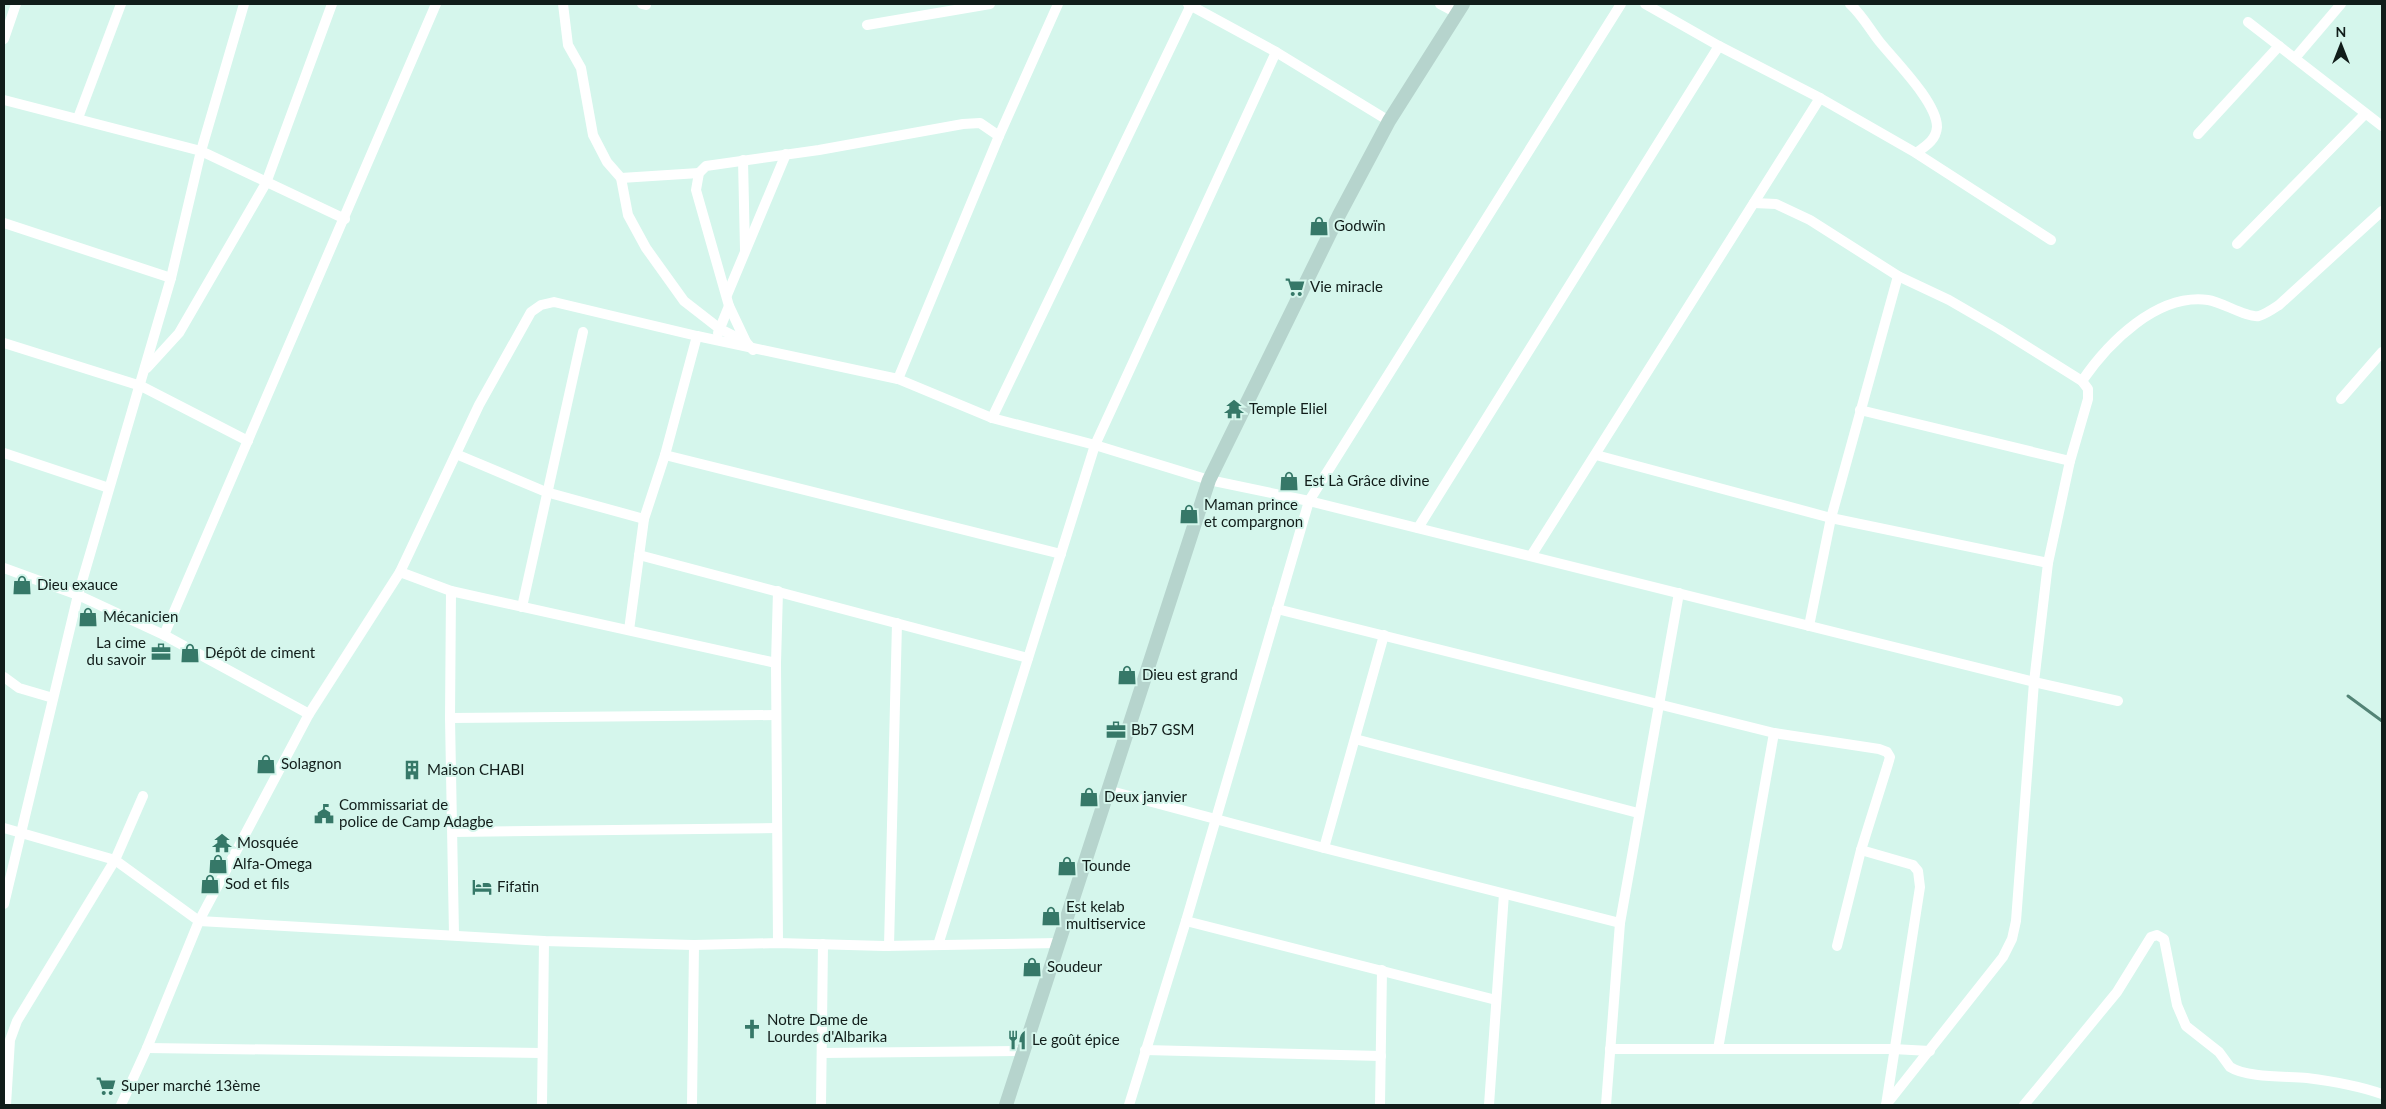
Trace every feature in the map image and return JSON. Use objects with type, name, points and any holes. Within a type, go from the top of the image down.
[{"type":"street","points":[[4,39],[16,4]]},
{"type":"street","points":[[78,118],[121,4]]},
{"type":"street","points":[[4,904],[78,595],[145,371],[171,278],[200,151],[244,4]]},
{"type":"street","points":[[145,371],[179,333],[266,183],[332,4]]},
{"type":"street","points":[[164,635],[345,219],[436,4]]},
{"type":"street","points":[[563,4],[568,45],[581,68],[593,135],[607,162],[621,178],[628,215],[646,248],[684,302],[720,329],[750,346]]},
{"type":"street","points":[[867,25],[990,4]]},
{"type":"street","points":[[898,379],[999,136],[1058,4]]},
{"type":"street","points":[[1006,1105],[1209,480],[1339,215],[1389,121],[1460,8],[1440,4]]},
{"type":"street","points":[[1129,1105],[1144,1050],[1186,921],[1309,500],[1622,4]]},
{"type":"street","points":[[1645,4],[1719,46],[1820,98],[1916,153],[2050,240]]},
{"type":"street","points":[[1850,4],[1862,15],[1897,64],[1915,81],[1934,115],[1937,124],[1936,134],[1931,142],[1916,153]]},
{"type":"street","points":[[2295,58],[2342,4]]},
{"type":"street","points":[[992,418],[1189,5],[1276,52],[1389,121]]},
{"type":"street","points":[[2248,22],[2382,126]]},
{"type":"street","points":[[1418,528],[1719,46]]},
{"type":"street","points":[[2198,134],[2279,46]]},
{"type":"street","points":[[938,945],[1095,445],[1276,52]]},
{"type":"street","points":[[1531,556],[1820,98]]},
{"type":"street","points":[[4,100],[200,151],[345,219]]},
{"type":"street","points":[[2237,244],[2365,114]]},
{"type":"street","points":[[750,346],[729,306],[696,190],[699,173],[706,166],[963,124],[980,123],[999,136]]},
{"type":"street","points":[[727,295],[786,154]]},
{"type":"street","points":[[743,160],[744,253]]},
{"type":"street","points":[[621,178],[699,173]]},
{"type":"street","points":[[1754,204],[1776,204],[1810,220],[1898,276],[1982,319],[2082,381],[2088,389],[2088,399],[2070,461],[2048,563],[2034,682],[2016,921],[2012,939],[2003,957],[1886,1105]]},
{"type":"street","points":[[2082,381],[2099,356],[2141,319],[2178,303],[2206,300],[2222,302],[2251,315],[2258,316],[2267,312],[2279,305],[2380,216]]},
{"type":"street","points":[[4,223],[171,278]]},
{"type":"street","points":[[1809,626],[1831,518],[1898,276]]},
{"type":"street","points":[[121,1105],[147,1048],[198,921],[309,714],[400,572],[456,454],[518,333],[531,312],[541,306],[554,302],[716,341],[750,346],[898,379],[992,418],[1095,445],[1209,480],[1309,500],[2034,682],[2118,701]]},
{"type":"street","points":[[716,341],[729,306]]},
{"type":"street","points":[[522,607],[583,332]]},
{"type":"street","points":[[628,630],[644,519],[665,455],[698,336]]},
{"type":"street","points":[[4,343],[140,386],[248,441]]},
{"type":"street","points":[[2340,399],[2382,352]]},
{"type":"street","points":[[1860,410],[2070,461]]},
{"type":"street","points":[[4,453],[109,488]]},
{"type":"street","points":[[456,454],[546,492],[644,519]]},
{"type":"street","points":[[665,455],[1060,554]]},
{"type":"street","points":[[1596,455],[1831,518],[2048,563]]},
{"type":"street","points":[[640,555],[1028,658]]},
{"type":"street","points":[[4,568],[78,595],[164,635],[309,714]]},
{"type":"street","points":[[400,572],[451,591],[776,663]]},
{"type":"street","points":[[451,591],[450,718],[454,935]]},
{"type":"street","points":[[778,591],[776,663],[778,944]]},
{"type":"street","points":[[1606,1105],[1620,923],[1638,813],[1679,593]]},
{"type":"street","points":[[1277,609],[1774,733],[1879,749],[1887,752],[1888,764],[1861,850],[1837,946]]},
{"type":"street","points":[[889,946],[897,623]]},
{"type":"street","points":[[1324,848],[1384,636]]},
{"type":"street","points":[[4,677],[19,688],[53,698]]},
{"type":"street","points":[[450,718],[776,715]]},
{"type":"street","points":[[1718,1049],[1774,733]]},
{"type":"street","points":[[1355,739],[1638,813]]},
{"type":"street","points":[[1107,790],[1324,848],[1620,923]]},
{"type":"street","points":[[5,1105],[10,1040],[17,1021],[115,860],[143,796]]},
{"type":"street","points":[[4,828],[21,831],[115,860],[198,921],[544,941],[694,945],[823,944],[889,946],[1058,943]]},
{"type":"street","points":[[453,832],[777,828]]},
{"type":"street","points":[[1861,850],[1913,865],[1918,871],[1920,886],[1893,1049],[1886,1105]]},
{"type":"street","points":[[1489,1105],[1504,894]]},
{"type":"street","points":[[1186,921],[1496,1000]]},
{"type":"street","points":[[2024,1105],[2117,992],[2151,937],[2157,936],[2164,939],[2177,1004],[2186,1026],[2219,1052],[2230,1067],[2256,1074],[2308,1078],[2382,1094]]},
{"type":"street","points":[[542,1105],[544,941]]},
{"type":"street","points":[[821,1105],[823,944]]},
{"type":"street","points":[[692,1105],[694,945]]},
{"type":"street","points":[[1380,1105],[1382,970]]},
{"type":"street","points":[[147,1048],[542,1054]]},
{"type":"street","points":[[1610,1049],[1893,1049],[1930,1051]]},
{"type":"street","points":[[1144,1050],[1380,1056]]},
{"type":"street","points":[[822,1053],[1023,1052]]},
{"type":"waterway","points":[[2348,696],[2382,721]]},
{"type":"place","name":"Godwïn","points":[[1319,226]]},
{"type":"place","name":"Vie miracle","points":[[1295,287]]},
{"type":"place","name":"Temple Eliel","points":[[1234,409]]},
{"type":"place","name":"Est Là Grâce divine","points":[[1289,481]]},
{"type":"place","name":"Maman prince et compargnon","points":[[1189,514]]},
{"type":"place","name":"Dieu exauce","points":[[22,585]]},
{"type":"place","name":"Mécanicien","points":[[88,617]]},
{"type":"place","name":"La cime du savoir","points":[[161,652]]},
{"type":"place","name":"Dépôt de ciment","points":[[190,653]]},
{"type":"place","name":"Dieu est grand","points":[[1127,675]]},
{"type":"place","name":"Bb7 GSM","points":[[1116,730]]},
{"type":"place","name":"Solagnon","points":[[266,764]]},
{"type":"place","name":"Maison CHABI","points":[[412,770]]},
{"type":"place","name":"Deux janvier","points":[[1089,797]]},
{"type":"place","name":"Commissariat de police de Camp Adagbe","points":[[324,814]]},
{"type":"place","name":"Mosquée","points":[[222,843]]},
{"type":"place","name":"Alfa-Omega","points":[[218,864]]},
{"type":"place","name":"Tounde","points":[[1067,866]]},
{"type":"place","name":"Sod et fils","points":[[210,884]]},
{"type":"place","name":"Fifatin","points":[[482,887]]},
{"type":"place","name":"Est kelab multiservice","points":[[1051,916]]},
{"type":"place","name":"Soudeur","points":[[1032,967]]},
{"type":"place","name":"Notre Dame de Lourdes d'Albarika","points":[[752,1029]]},
{"type":"place","name":"Le goût épice","points":[[1017,1040]]},
{"type":"place","name":"Super marché 13ème","points":[[106,1086]]}]
